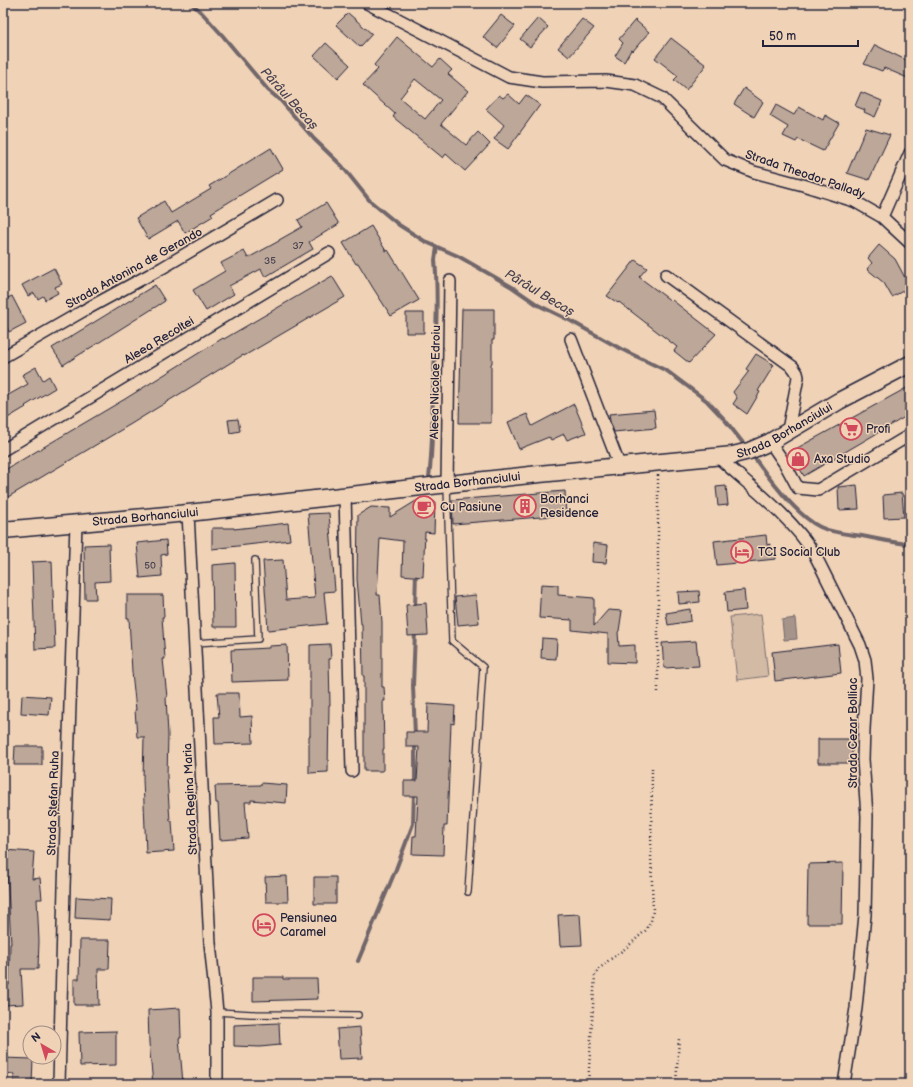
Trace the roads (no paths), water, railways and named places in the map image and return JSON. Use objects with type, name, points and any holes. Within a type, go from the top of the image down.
[{"type":"main road","name":"Strada Borhanciului","points":[[3,530],[188,513],[447,484],[726,456],[767,443],[839,401],[910,364]]},
{"type":"street","name":"Strada Theodor Pallady","points":[[367,3],[509,77],[542,82],[606,81],[635,85],[662,98],[725,160],[754,172],[854,201],[882,217],[910,243]]},
{"type":"street","points":[[882,217],[910,153]]},
{"type":"street","name":"Strada Antonina de Gerando","points":[[3,357],[162,268],[277,200]]},
{"type":"street","name":"Aleea Recoltei","points":[[3,450],[329,253]]},
{"type":"street","points":[[666,275],[793,367],[798,378],[788,430]]},
{"type":"street","name":"Aleea Nicolae Edroiu","points":[[447,484],[450,281]]},
{"type":"street","points":[[571,339],[620,466]]},
{"type":"street","points":[[767,443],[785,464],[798,488],[818,490],[910,435]]},
{"type":"street","name":"Strada Cezar Bolliac","points":[[726,456],[807,542],[860,645],[865,660],[867,679],[863,759],[867,816],[865,915],[856,1008],[844,1084]]},
{"type":"street","points":[[345,495],[352,771]]},
{"type":"street","name":"Strada Regina Maria","points":[[188,513],[210,943],[216,1012],[217,1084]]},
{"type":"street","name":"Strada Ștefan Ruha","points":[[59,1084],[76,523]]},
{"type":"lane","points":[[447,484],[452,641],[483,667],[468,892]]},
{"type":"lane","points":[[195,643],[258,639],[255,560]]},
{"type":"lane","points":[[216,1012],[251,1014],[358,1015]]},
{"type":"waterway","name":"Pârâul Becaș","points":[[191,3],[223,36],[268,90],[281,101],[314,139],[342,166],[370,201],[399,225],[426,242],[458,256],[512,287],[538,305],[569,320],[621,349],[667,371],[707,401],[725,420],[747,448]]},
{"type":"waterway","points":[[429,477],[432,445],[437,293],[435,260],[437,247]]},
{"type":"waterway","name":"Pârâul Becaș","points":[[751,453],[782,494],[811,522],[830,531],[910,544]]},
{"type":"waterway","points":[[415,608],[416,571]]},
{"type":"waterway","points":[[415,631],[413,686],[415,786]]},
{"type":"waterway","points":[[358,961],[413,824],[414,792]]},
{"type":"place","name":"Profi","points":[[851,429]]},
{"type":"place","name":"Axa Studio","points":[[798,459]]},
{"type":"place","name":"Borhanci Residence","points":[[525,506]]},
{"type":"place","name":"Cu Pasiune","points":[[424,507]]},
{"type":"place","name":"TCI Social Club","points":[[742,552]]},
{"type":"place","name":"Pensiunea Caramel","points":[[264,925]]}]
